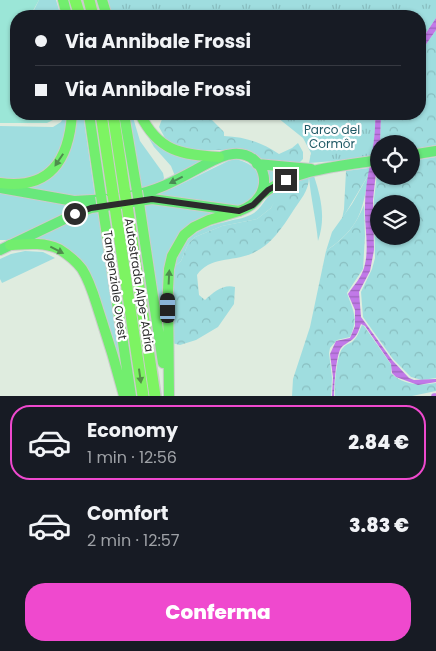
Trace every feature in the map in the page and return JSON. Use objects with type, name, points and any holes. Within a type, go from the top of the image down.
[{"type":"highway","points":[[0,187],[34,181],[53,169],[60,162],[66,150],[70,138],[72,120]]},
{"type":"highway","name":"Tangenziale Ovest","points":[[91,120],[111,200],[131,396]]},
{"type":"highway","name":"Autostrada Alpe-Adria","points":[[102,120],[111,200],[143,396]]},
{"type":"highway","name":"Autostrada Alpe-Adria","points":[[111,200],[113,120]]},
{"type":"highway","points":[[125,120],[169,396]]},
{"type":"highway","points":[[144,120],[150,131],[166,147],[188,155],[220,157]]},
{"type":"highway","name":"Autostrada Alpe-Adria","points":[[111,200],[127,205],[156,396]]},
{"type":"highway","points":[[169,396],[168,290],[172,256],[184,235],[194,227],[209,220],[239,211]]},
{"type":"highway","points":[[5,245],[35,243],[50,246],[73,259],[81,268],[89,282],[116,363],[124,396]]},
{"type":"main road","points":[[420,153],[436,151]]},
{"type":"main road","points":[[0,187],[74,201],[95,201],[151,192],[220,157],[231,154],[250,157],[257,164],[264,176],[262,194]]},
{"type":"main road","points":[[0,250],[5,245],[83,210],[160,199],[239,211],[253,205],[262,194],[286,180],[320,169],[370,161]]},
{"type":"main road","points":[[257,164],[320,169]]},
{"type":"green space","points":[[39,0],[56,0],[59,10],[34,10]]},
{"type":"green space","points":[[108,0],[436,0],[436,18],[426,33],[426,10],[110,10]]},
{"type":"green space","points":[[436,30],[436,145],[420,148],[420,135],[380,135],[381,120],[426,120],[426,44]]},
{"type":"green space","points":[[62,120],[68,120],[67,133],[51,166],[31,180],[0,181],[0,126],[53,127]]},
{"type":"green space","points":[[72,120],[84,120],[95,196],[85,198],[25,189],[50,176]]},
{"type":"green space","points":[[129,120],[134,120],[140,141],[163,173],[164,178],[162,182],[140,190]]},
{"type":"green space","points":[[162,120],[212,120],[224,132],[224,136],[253,141],[279,154],[298,143],[303,152],[303,159],[296,163],[264,160],[252,154],[234,150],[184,150],[165,138],[159,127]]},
{"type":"green space","name":"Parco del Cormôr","points":[[280,120],[375,120],[375,135],[370,135],[370,156],[309,163],[311,153],[303,138]]},
{"type":"green space","points":[[140,123],[154,140],[175,155],[194,159],[206,159],[175,176],[171,166],[154,147]]},
{"type":"green space","points":[[436,157],[436,378],[422,380],[411,377],[393,359],[363,317],[361,292],[372,269],[375,258],[375,245],[420,245],[420,195],[374,195],[376,185],[420,185],[420,160]]},
{"type":"green space","points":[[235,159],[248,164],[257,172],[260,184],[253,198],[240,206],[151,196],[173,188]]},
{"type":"green space","points":[[265,168],[304,170],[268,185]]},
{"type":"green space","points":[[369,168],[369,174],[342,219],[346,171]]},
{"type":"green space","points":[[369,174],[358,218],[346,234],[326,251],[332,232],[352,204]]},
{"type":"green space","points":[[314,176],[322,208],[322,224],[318,241],[309,178],[289,188],[276,199],[271,208],[257,219],[222,226],[195,237],[188,244],[181,261],[174,267],[187,240],[201,230],[251,215],[274,192],[284,186]]},
{"type":"green space","points":[[309,177],[306,191],[271,241],[259,250],[246,256],[215,262],[202,269],[197,275],[199,295],[205,300],[223,288],[235,287],[234,304],[218,327],[196,340],[180,345],[172,343],[172,283],[174,267],[181,261],[188,244],[195,237],[222,226],[257,219],[271,208],[275,199],[289,188]]},
{"type":"green space","points":[[7,193],[88,204],[8,240],[0,240],[0,194]]},
{"type":"green space","points":[[151,202],[218,212],[193,223],[171,251],[165,348],[142,203]]},
{"type":"green space","points":[[364,205],[363,269],[347,293],[355,319],[354,325],[350,337],[337,340],[330,348],[331,396],[292,396],[293,379],[310,327],[326,251],[349,231]]},
{"type":"green space","points":[[97,211],[126,388],[83,265],[32,240],[81,215]]},
{"type":"green space","points":[[25,251],[43,252],[55,258],[2,283],[0,279],[0,259]]},
{"type":"green space","points":[[362,325],[392,366],[391,373],[395,377],[412,384],[436,383],[436,391],[412,396],[335,396],[336,371],[340,353],[344,346],[356,338]]},
{"type":"shaded area","points":[[0,0],[39,0],[33,10],[10,10],[10,120],[53,120],[47,123],[0,123]]},
{"type":"shaded area","points":[[436,18],[436,30],[426,44],[426,33]]},
{"type":"shaded area","points":[[375,120],[381,120],[380,135],[374,135]]},
{"type":"shaded area","points":[[370,163],[370,185],[375,185],[374,195],[370,195],[370,245],[374,245],[374,250],[370,271],[359,292],[361,317],[392,360],[409,378],[414,380],[436,379],[436,382],[418,385],[396,377],[392,373],[391,364],[365,326],[361,324],[355,336],[339,352],[334,396],[332,396],[333,377],[330,354],[336,341],[350,338],[355,326],[355,310],[348,294],[361,275],[366,260],[365,214]]},
{"type":"route","points":[[75,214],[91,208],[152,199],[239,211],[247,209],[257,202],[262,194],[286,180]]}]
